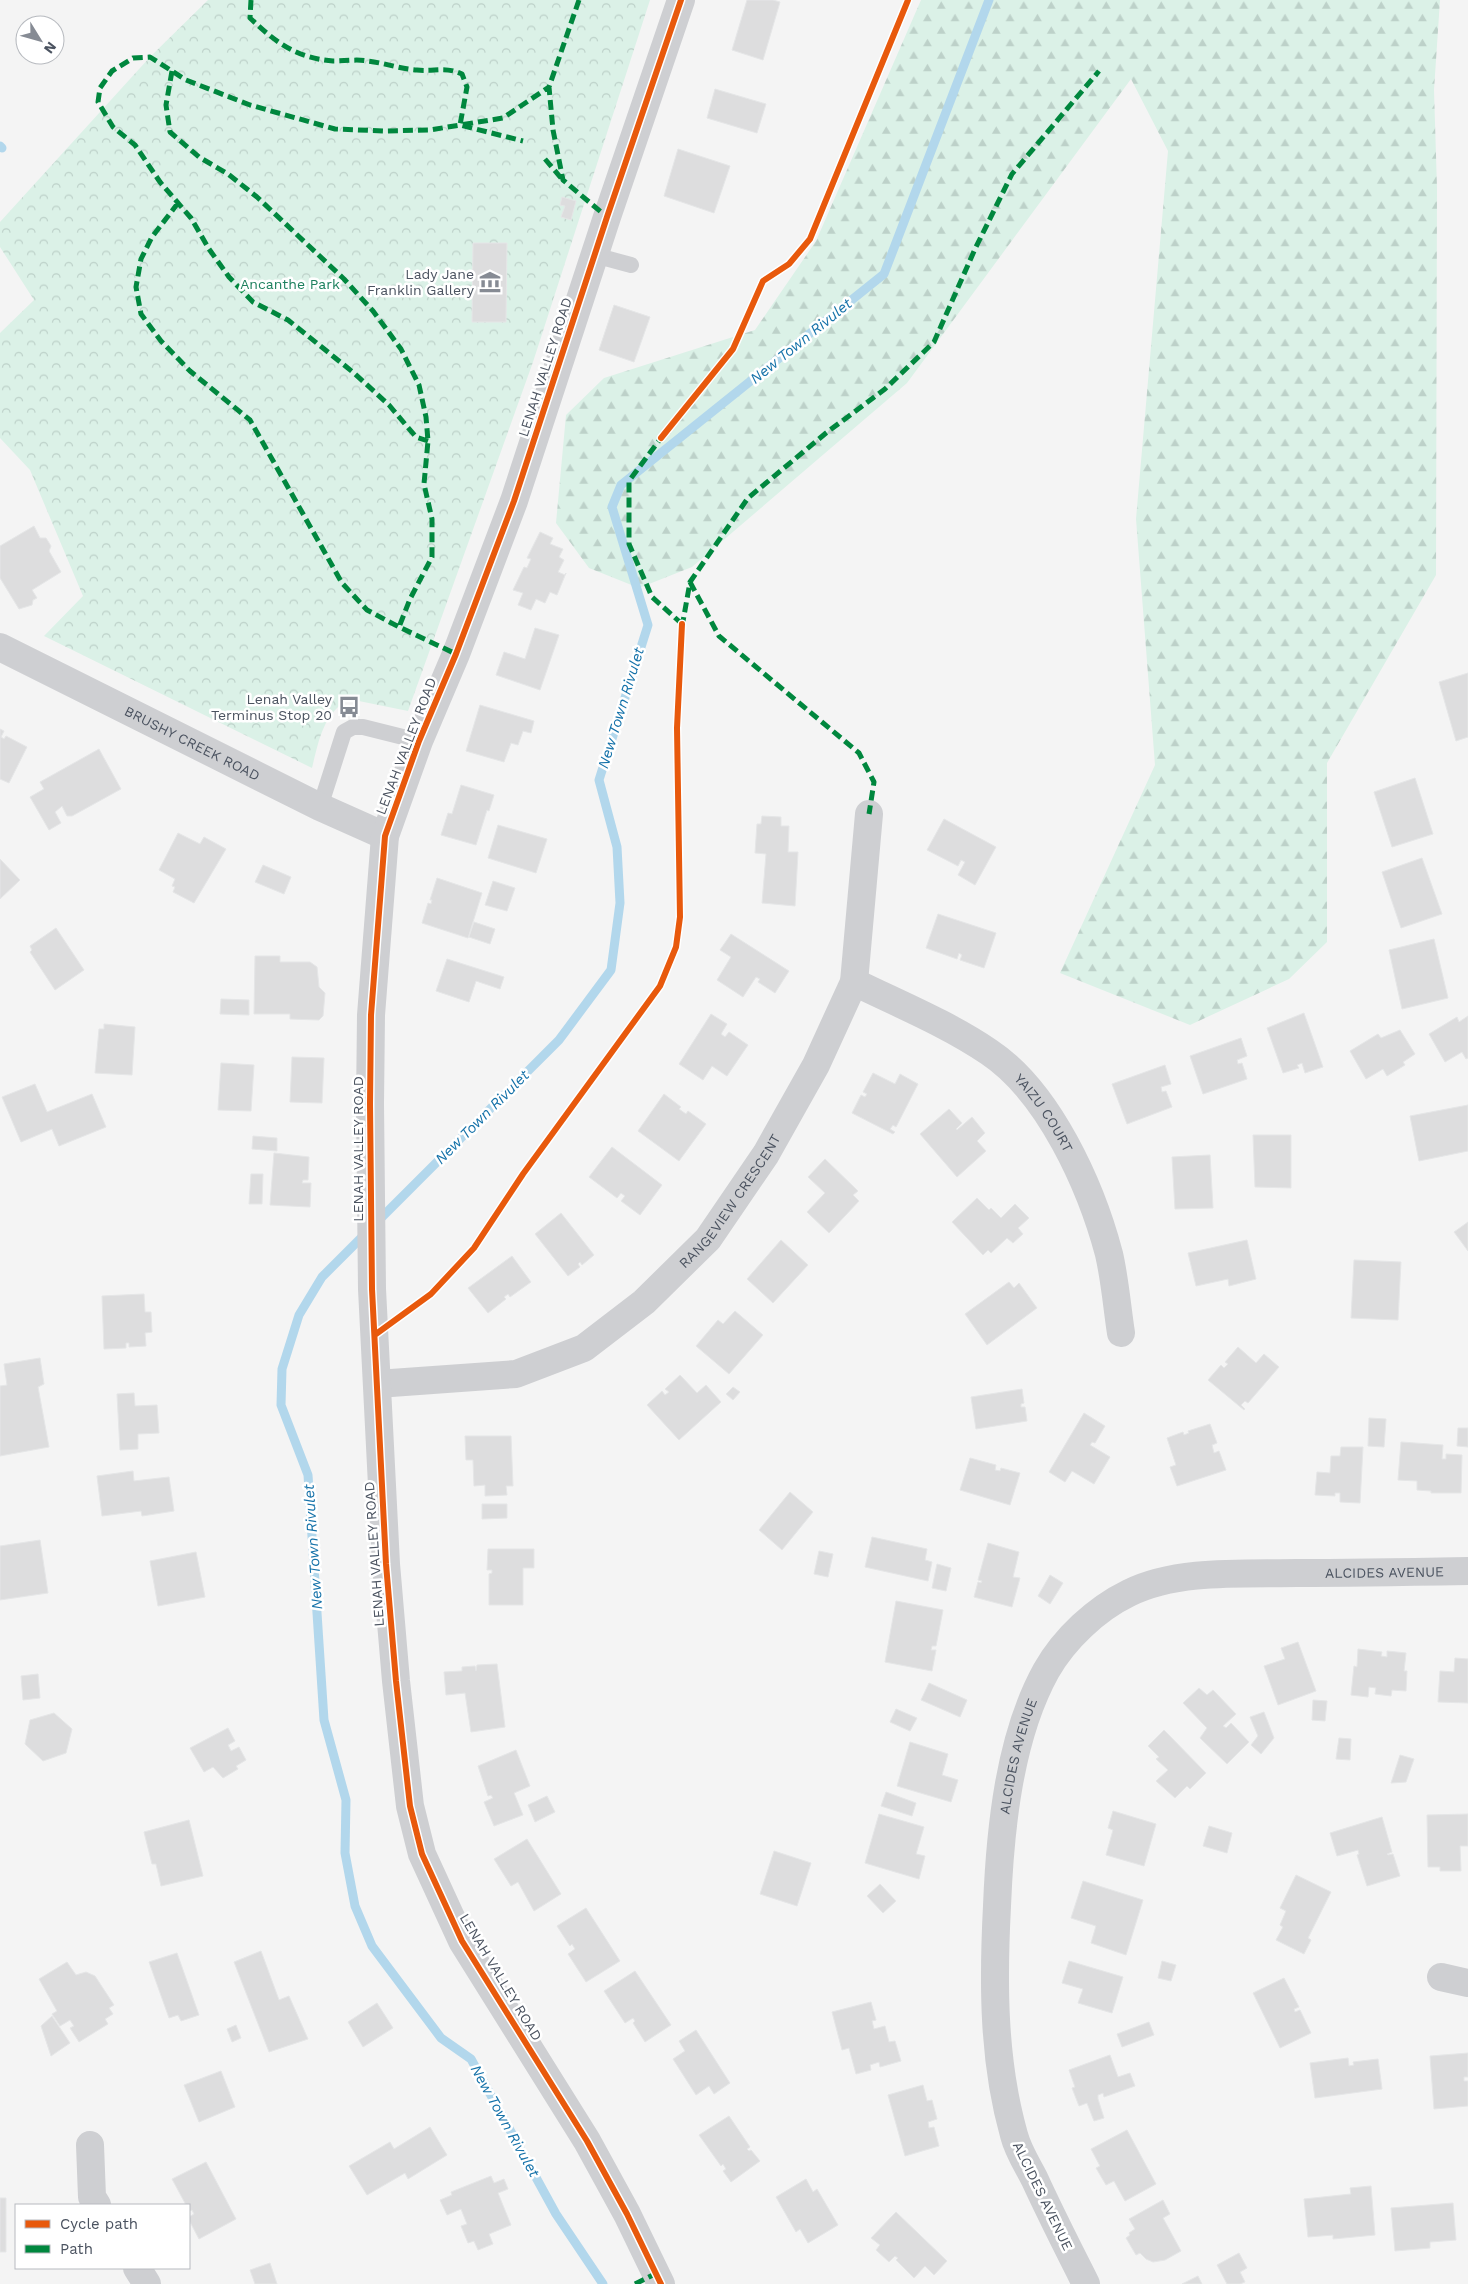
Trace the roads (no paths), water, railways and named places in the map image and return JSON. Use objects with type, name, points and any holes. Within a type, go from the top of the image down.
[{"type":"street","name":"LENAH VALLEY ROAD","points":[[661,2284],[627,2214],[587,2141],[462,1941],[422,1854],[410,1806],[396,1681],[386,1564],[372,1289],[370,1198],[371,1015],[385,836],[419,741],[456,654],[514,501],[594,255],[681,0]]},
{"type":"street","name":"BRUSHY CREEK ROAD","points":[[0,647],[320,807],[385,836]]},
{"type":"street","name":"RANGEVIEW CRESCENT","points":[[377,1384],[516,1374],[584,1348],[644,1302],[708,1239],[766,1154],[816,1065],[854,982],[869,814]]},
{"type":"street","name":"YAIZU COURT","points":[[854,982],[955,1032],[990,1052],[1019,1076],[1038,1101],[1069,1153],[1097,1216],[1109,1256],[1121,1333]]},
{"type":"street","name":"ALCIDES AVENUE","points":[[1086,2284],[1015,2138],[1003,2089],[996,2031],[994,1953],[999,1854],[1009,1783],[1031,1703],[1047,1670],[1069,1638],[1110,1604],[1131,1592],[1151,1585],[1212,1574],[1468,1571]]},
{"type":"street","points":[[1440,1977],[1468,1983]]},
{"type":"street","points":[[90,2145],[92,2197],[96,2204]]},
{"type":"street","points":[[138,2269],[147,2284]]},
{"type":"lane","points":[[594,255],[631,265]]},
{"type":"lane","points":[[320,807],[344,732],[353,727],[363,727],[419,741]]},
{"type":"waterway","name":"New Town Rivulet","points":[[378,1221],[559,1040],[611,970],[620,903],[617,847],[599,780],[648,625],[612,507],[621,485],[884,274],[989,0]]},
{"type":"waterway","name":"New Town Rivulet","points":[[365,1234],[322,1277],[299,1315],[282,1369],[281,1405],[308,1475],[324,1720],[346,1800],[345,1853],[355,1906],[372,1946],[441,2038],[471,2059],[556,2214],[603,2284]]},
{"type":"place","name":"Lady Jane Franklin Gallery","points":[[490,282]]},
{"type":"place","name":"Lenah Valley Terminus Stop 20","points":[[349,707]]},
{"type":"park label","name":"Ancanthe Park","points":[[290,284]]}]
